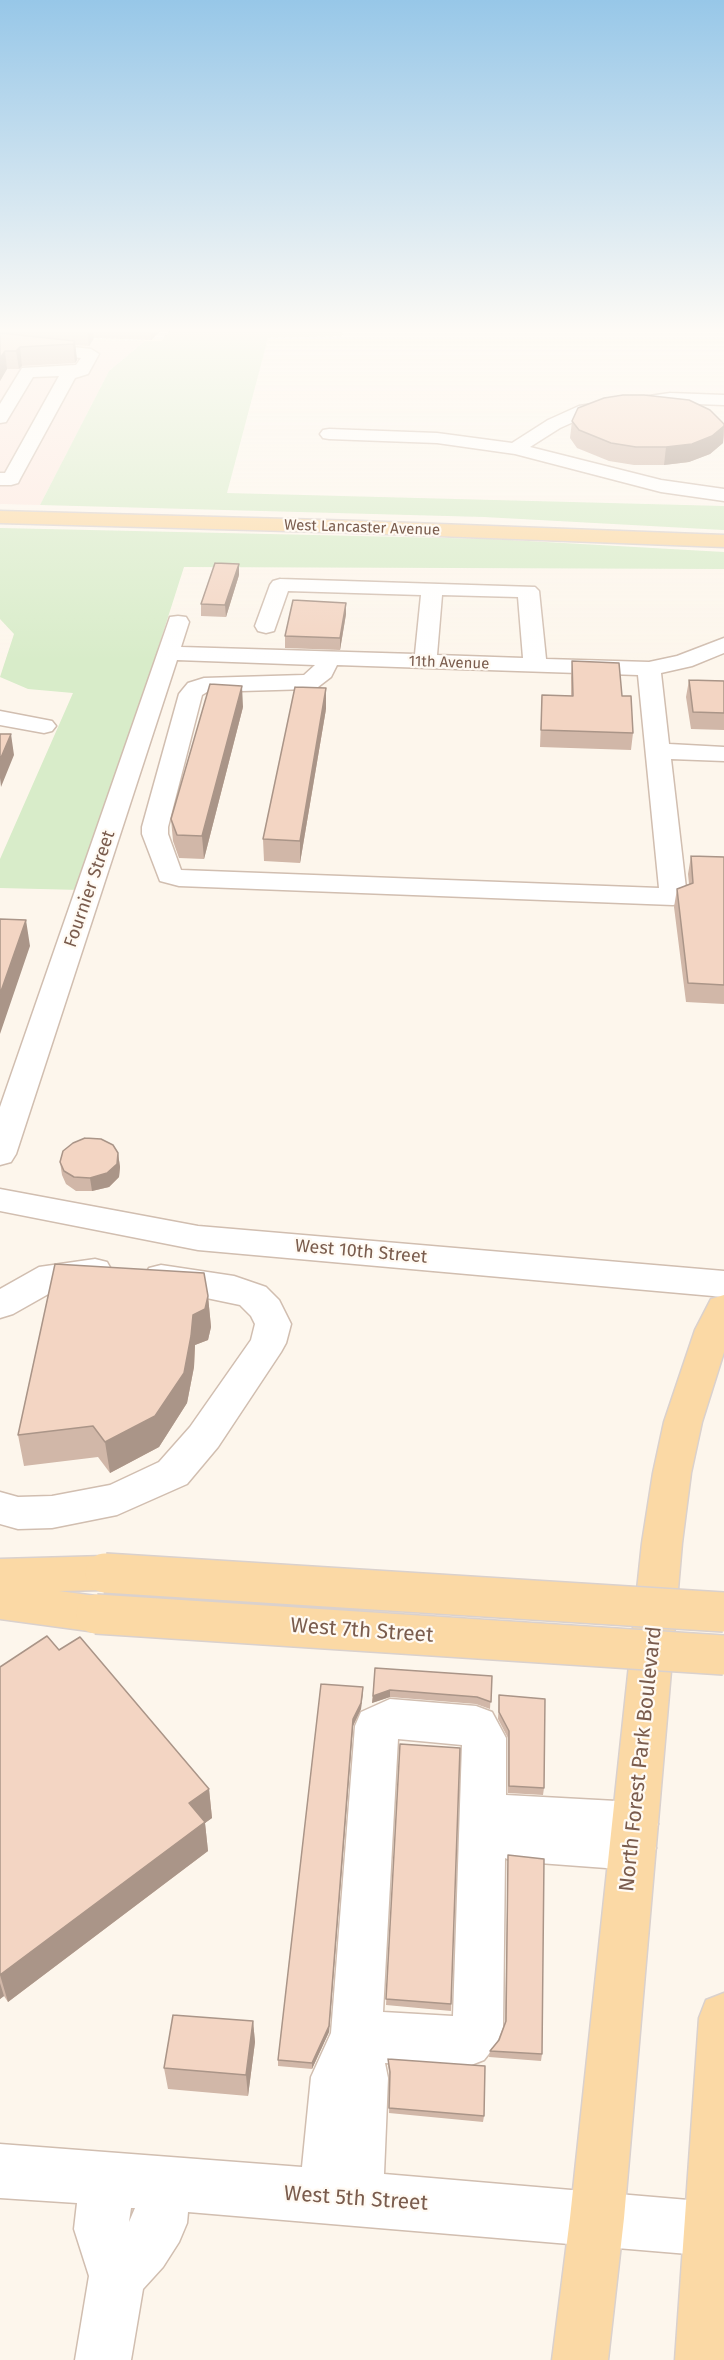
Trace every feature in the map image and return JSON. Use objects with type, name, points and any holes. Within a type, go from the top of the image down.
[{"type":"main road","name":"West Lancaster Avenue","points":[[0,517],[383,528],[724,542]]},
{"type":"main road","name":"North Forest Park Boulevard","points":[[580,2360],[597,2218],[662,1543],[672,1473],[683,1422],[713,1330],[724,1308]]},
{"type":"main road","points":[[0,1576],[105,1573],[724,1612]]},
{"type":"main road","name":"West 7th Street","points":[[0,1601],[96,1614],[724,1655]]},
{"type":"main road","points":[[703,2360],[724,2018]]},
{"type":"street","points":[[452,440],[515,449],[661,486],[724,495]]},
{"type":"street","points":[[515,449],[529,440]]},
{"type":"street","points":[[0,479],[10,479],[31,442],[10,441]]},
{"type":"street","points":[[266,626],[280,585],[528,591],[535,666]]},
{"type":"street","points":[[425,662],[432,588]]},
{"type":"street","name":"Fournier Street","points":[[0,1155],[170,653],[178,622]]},
{"type":"street","name":"11th Avenue","points":[[170,653],[649,669],[684,661],[724,645]]},
{"type":"street","points":[[328,658],[323,672],[310,682],[226,683],[196,688],[191,694],[154,834],[161,846],[169,875],[179,878],[674,897],[649,669]]},
{"type":"street","points":[[0,718],[44,726]]},
{"type":"street","points":[[658,751],[724,754]]},
{"type":"street","name":"West 10th Street","points":[[0,1200],[198,1238],[724,1284]]},
{"type":"street","points":[[0,1305],[51,1276],[88,1270],[166,1277],[234,1289],[253,1296],[266,1309],[273,1324],[268,1342],[204,1437],[173,1473],[117,1499],[52,1512],[18,1513],[0,1508]]},
{"type":"street","points":[[341,2197],[362,2078],[356,2036],[377,1726],[390,1719],[476,1726],[484,1738],[484,1826],[478,2027],[466,2042],[356,2036]]},
{"type":"street","points":[[484,1826],[634,1836]]},
{"type":"street","name":"West 5th Street","points":[[0,2171],[712,2229]]},
{"type":"street","points":[[103,2360],[117,2276],[101,2229],[107,2180]]},
{"type":"street","points":[[117,2276],[144,2248],[160,2223],[165,2186]]},
{"type":"shaded area","points":[[0,440],[73,440],[40,505],[0,504]]},
{"type":"green space","points":[[73,440],[241,440],[227,493],[724,506],[724,530],[484,517],[40,505]]},
{"type":"green space","points":[[0,528],[492,539],[724,552],[724,569],[184,567],[81,890],[0,888],[0,859],[73,693],[28,689],[0,677],[14,634],[0,619]]},
{"type":"building","points":[[604,440],[702,440],[692,444],[666,447],[636,447]]},
{"type":"building","points":[[215,563],[239,564],[225,605],[201,604]]},
{"type":"building","points":[[293,600],[346,603],[340,638],[285,636]]},
{"type":"building","points":[[572,661],[619,663],[622,696],[631,696],[633,733],[541,730],[542,695],[573,696]]},
{"type":"building","points":[[689,680],[724,681],[724,713],[693,712]]},
{"type":"building","points":[[210,684],[242,686],[202,836],[177,835],[171,819]]},
{"type":"building","points":[[295,687],[326,688],[300,841],[263,839]]},
{"type":"building","points":[[0,734],[11,734],[0,760]]},
{"type":"building","points":[[691,856],[724,857],[724,985],[688,983],[677,889],[693,883]]},
{"type":"building","points":[[0,919],[26,920],[0,994]]},
{"type":"building","points":[[85,1138],[101,1139],[113,1145],[118,1153],[117,1164],[107,1173],[90,1178],[74,1177],[64,1171],[60,1162],[63,1151],[73,1143]]},
{"type":"building","points":[[55,1264],[204,1273],[208,1296],[205,1309],[193,1315],[184,1373],[155,1416],[105,1442],[93,1426],[18,1435]]},
{"type":"building","points":[[47,1636],[59,1650],[80,1637],[209,1789],[189,1803],[205,1822],[0,1975],[0,1667]]},
{"type":"building","points":[[375,1668],[492,1676],[491,1702],[477,1697],[390,1690],[373,1696]]},
{"type":"building","points":[[321,1684],[363,1687],[361,1703],[353,1719],[329,2026],[312,2063],[278,2060]]},
{"type":"building","points":[[499,1695],[545,1699],[544,1788],[509,1786],[509,1731],[499,1712]]},
{"type":"building","points":[[400,1744],[460,1748],[451,2004],[386,1999]]},
{"type":"building","points":[[508,1855],[544,1859],[542,2054],[490,2051],[499,2040],[506,2021]]},
{"type":"building","points":[[173,2015],[253,2021],[246,2075],[164,2068]]},
{"type":"building","points":[[388,2059],[485,2066],[484,2116],[389,2108]]}]
